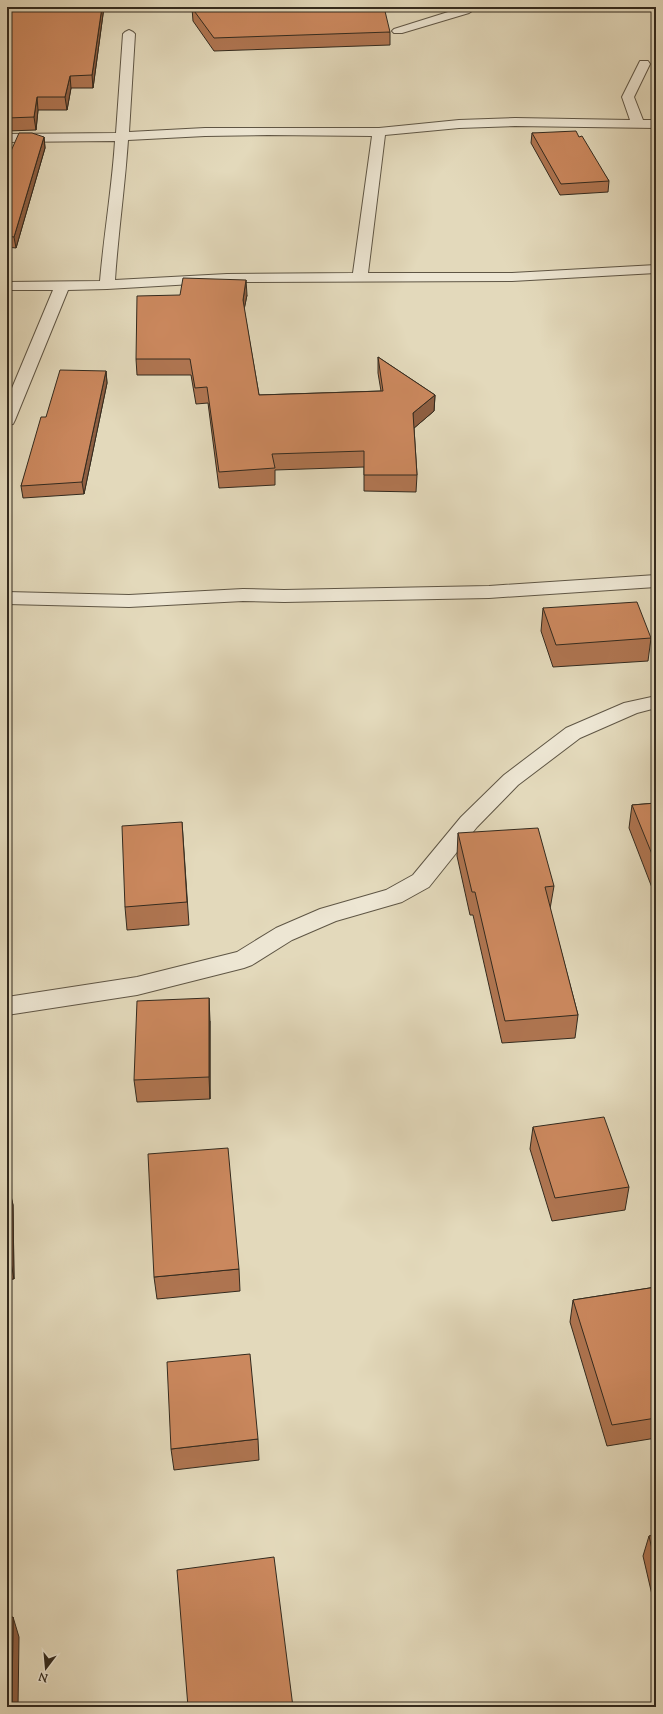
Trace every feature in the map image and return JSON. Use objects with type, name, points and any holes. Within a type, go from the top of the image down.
[{"type":"street","points":[[398,31],[465,11],[472,7]]},
{"type":"street","points":[[107,284],[111,234],[119,182],[123,137],[129,34]]},
{"type":"street","points":[[638,124],[628,97],[644,64]]},
{"type":"street","points":[[7,138],[123,137],[221,132],[379,132],[460,124],[515,122],[656,124]]},
{"type":"street","points":[[360,277],[379,132]]},
{"type":"street","points":[[7,286],[107,284],[226,278],[512,277],[656,269]]},
{"type":"street","points":[[7,420],[63,285]]},
{"type":"street","points":[[7,598],[129,601],[243,595],[489,592],[656,581]]},
{"type":"street","points":[[7,1006],[137,986],[244,959],[284,934],[328,915],[394,896],[422,881],[469,822],[511,780],[573,733],[631,708],[656,702]]},
{"type":"building","points":[[7,7],[102,7],[92,75],[70,76],[65,97],[37,97],[34,117],[7,118]]},
{"type":"building","points":[[192,7],[384,7],[390,32],[214,38]]},
{"type":"building","points":[[576,131],[579,137],[582,136],[609,181],[561,184],[532,133]]},
{"type":"building","points":[[19,133],[32,133],[44,137],[14,237],[7,236],[7,160]]},
{"type":"building","points":[[183,278],[246,280],[243,300],[259,395],[383,391],[378,357],[435,395],[413,413],[417,475],[364,475],[364,451],[272,454],[275,468],[219,472],[207,387],[195,388],[190,359],[136,359],[137,296],[180,295]]},
{"type":"building","points":[[60,370],[106,371],[82,482],[21,486],[41,417],[46,417]]},
{"type":"building","points":[[637,602],[651,638],[556,645],[543,608]]},
{"type":"building","points":[[656,803],[656,864],[632,805]]},
{"type":"building","points":[[182,822],[187,902],[125,907],[122,826]]},
{"type":"building","points":[[538,828],[554,886],[545,887],[578,1015],[505,1021],[475,892],[472,892],[458,833]]},
{"type":"building","points":[[209,998],[209,1077],[134,1080],[137,1001]]},
{"type":"building","points":[[604,1117],[629,1187],[555,1198],[533,1127]]},
{"type":"building","points":[[228,1148],[239,1269],[154,1277],[148,1154]]},
{"type":"building","points":[[7,1182],[10,1257],[7,1258]]},
{"type":"building","points":[[656,1287],[656,1418],[612,1425],[573,1300]]},
{"type":"building","points":[[250,1354],[258,1439],[171,1449],[167,1362]]},
{"type":"building","points":[[656,1535],[656,1567],[649,1536]]},
{"type":"building","points":[[274,1557],[293,1707],[188,1707],[177,1570]]},
{"type":"building","points":[[13,1617],[12,1707],[7,1707],[7,1618]]}]
